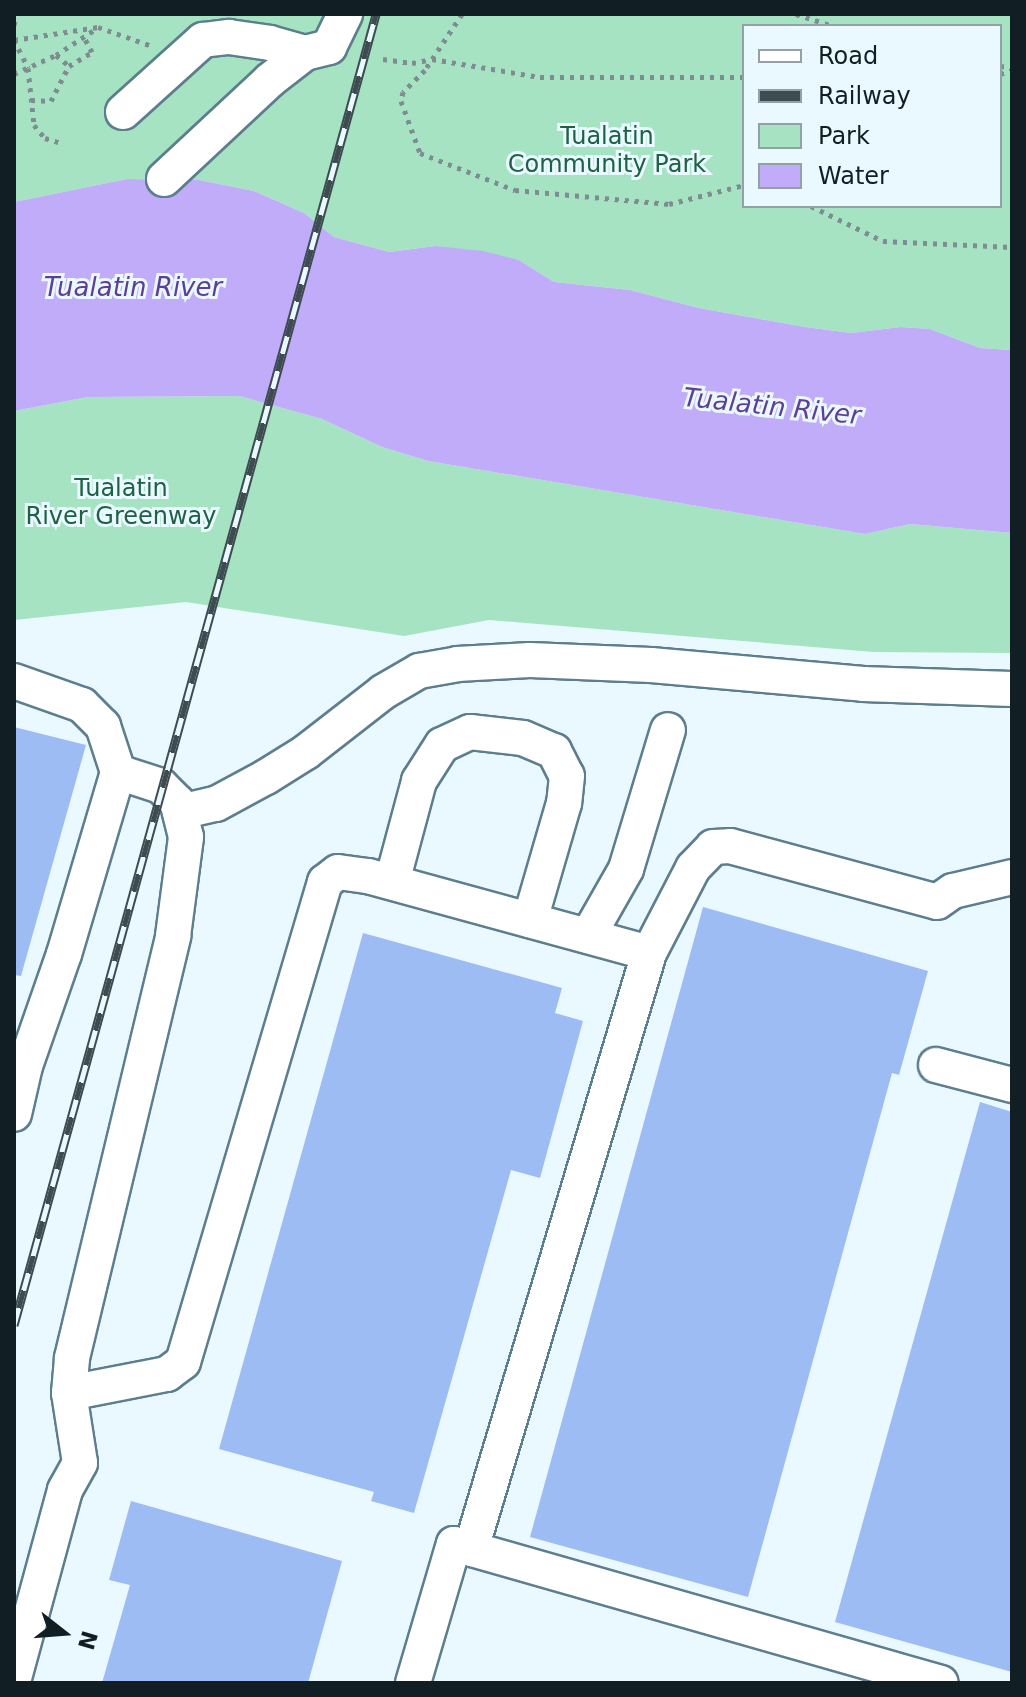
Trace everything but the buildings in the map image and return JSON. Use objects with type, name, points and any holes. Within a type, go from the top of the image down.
[{"type":"lane","points":[[164,179],[270,80],[317,50],[345,14]]},
{"type":"lane","points":[[123,112],[203,40],[229,37],[317,50]]},
{"type":"lane","points":[[180,812],[216,804],[266,777],[306,752],[383,692],[419,671],[457,664],[530,660],[651,665],[863,684],[1012,689]]},
{"type":"lane","points":[[14,681],[82,705],[103,726],[118,772],[64,954],[25,1066],[14,1114]]},
{"type":"lane","points":[[588,936],[626,869],[668,730]]},
{"type":"lane","points":[[392,882],[419,781],[442,745],[470,732],[523,738],[554,751],[567,776],[564,803],[530,920]]},
{"type":"lane","points":[[14,1678],[65,1490],[80,1463],[69,1393],[72,1358],[173,936],[186,837],[177,802],[161,786],[118,772]]},
{"type":"lane","points":[[471,1549],[649,953],[693,868],[713,847],[730,846],[937,902],[953,891],[1012,877]]},
{"type":"lane","points":[[69,1393],[167,1374],[183,1362],[325,882],[338,872],[392,882],[649,953]]},
{"type":"lane","points":[[936,1065],[1012,1085]]},
{"type":"lane","points":[[413,1683],[454,1544],[941,1683]]},
{"type":"path","points":[[14,25],[17,14]]},
{"type":"path","points":[[462,14],[432,59],[403,92],[401,101],[420,153],[515,190],[669,204],[742,186]]},
{"type":"path","points":[[796,14],[828,24]]},
{"type":"path","points":[[14,74],[56,55],[98,27]]},
{"type":"path","points":[[58,142],[45,138],[34,125],[28,68],[14,40],[98,27],[183,55]]},
{"type":"path","points":[[31,100],[51,101],[69,66],[92,52],[84,37]]},
{"type":"path","points":[[56,55],[69,66]]},
{"type":"path","points":[[383,59],[412,63],[432,59],[540,77],[742,77]]},
{"type":"path","points":[[815,208],[883,241],[1012,247]]},
{"type":"green space","name":"Tualatin Community Park","points":[[14,14],[1012,14],[1012,350],[980,348],[930,329],[901,327],[851,333],[699,308],[630,290],[554,282],[519,260],[436,246],[389,252],[334,237],[304,213],[254,191],[199,180],[127,179],[14,202]]},
{"type":"green space","name":"Tualatin River Greenway","points":[[239,396],[322,419],[382,447],[428,461],[865,534],[910,524],[1012,533],[1012,653],[874,652],[489,620],[404,636],[186,602],[14,620],[14,411],[88,397]]},
{"type":"water","name":"Tualatin River","points":[[127,179],[199,180],[254,191],[304,213],[334,237],[389,252],[436,246],[483,251],[519,260],[554,282],[630,290],[699,308],[851,333],[901,327],[930,329],[980,348],[1012,350],[1012,533],[910,524],[865,534],[428,461],[382,447],[322,419],[239,396],[88,397],[14,411],[14,202]]},
{"type":"railway","points":[[14,1325],[376,14]]}]
